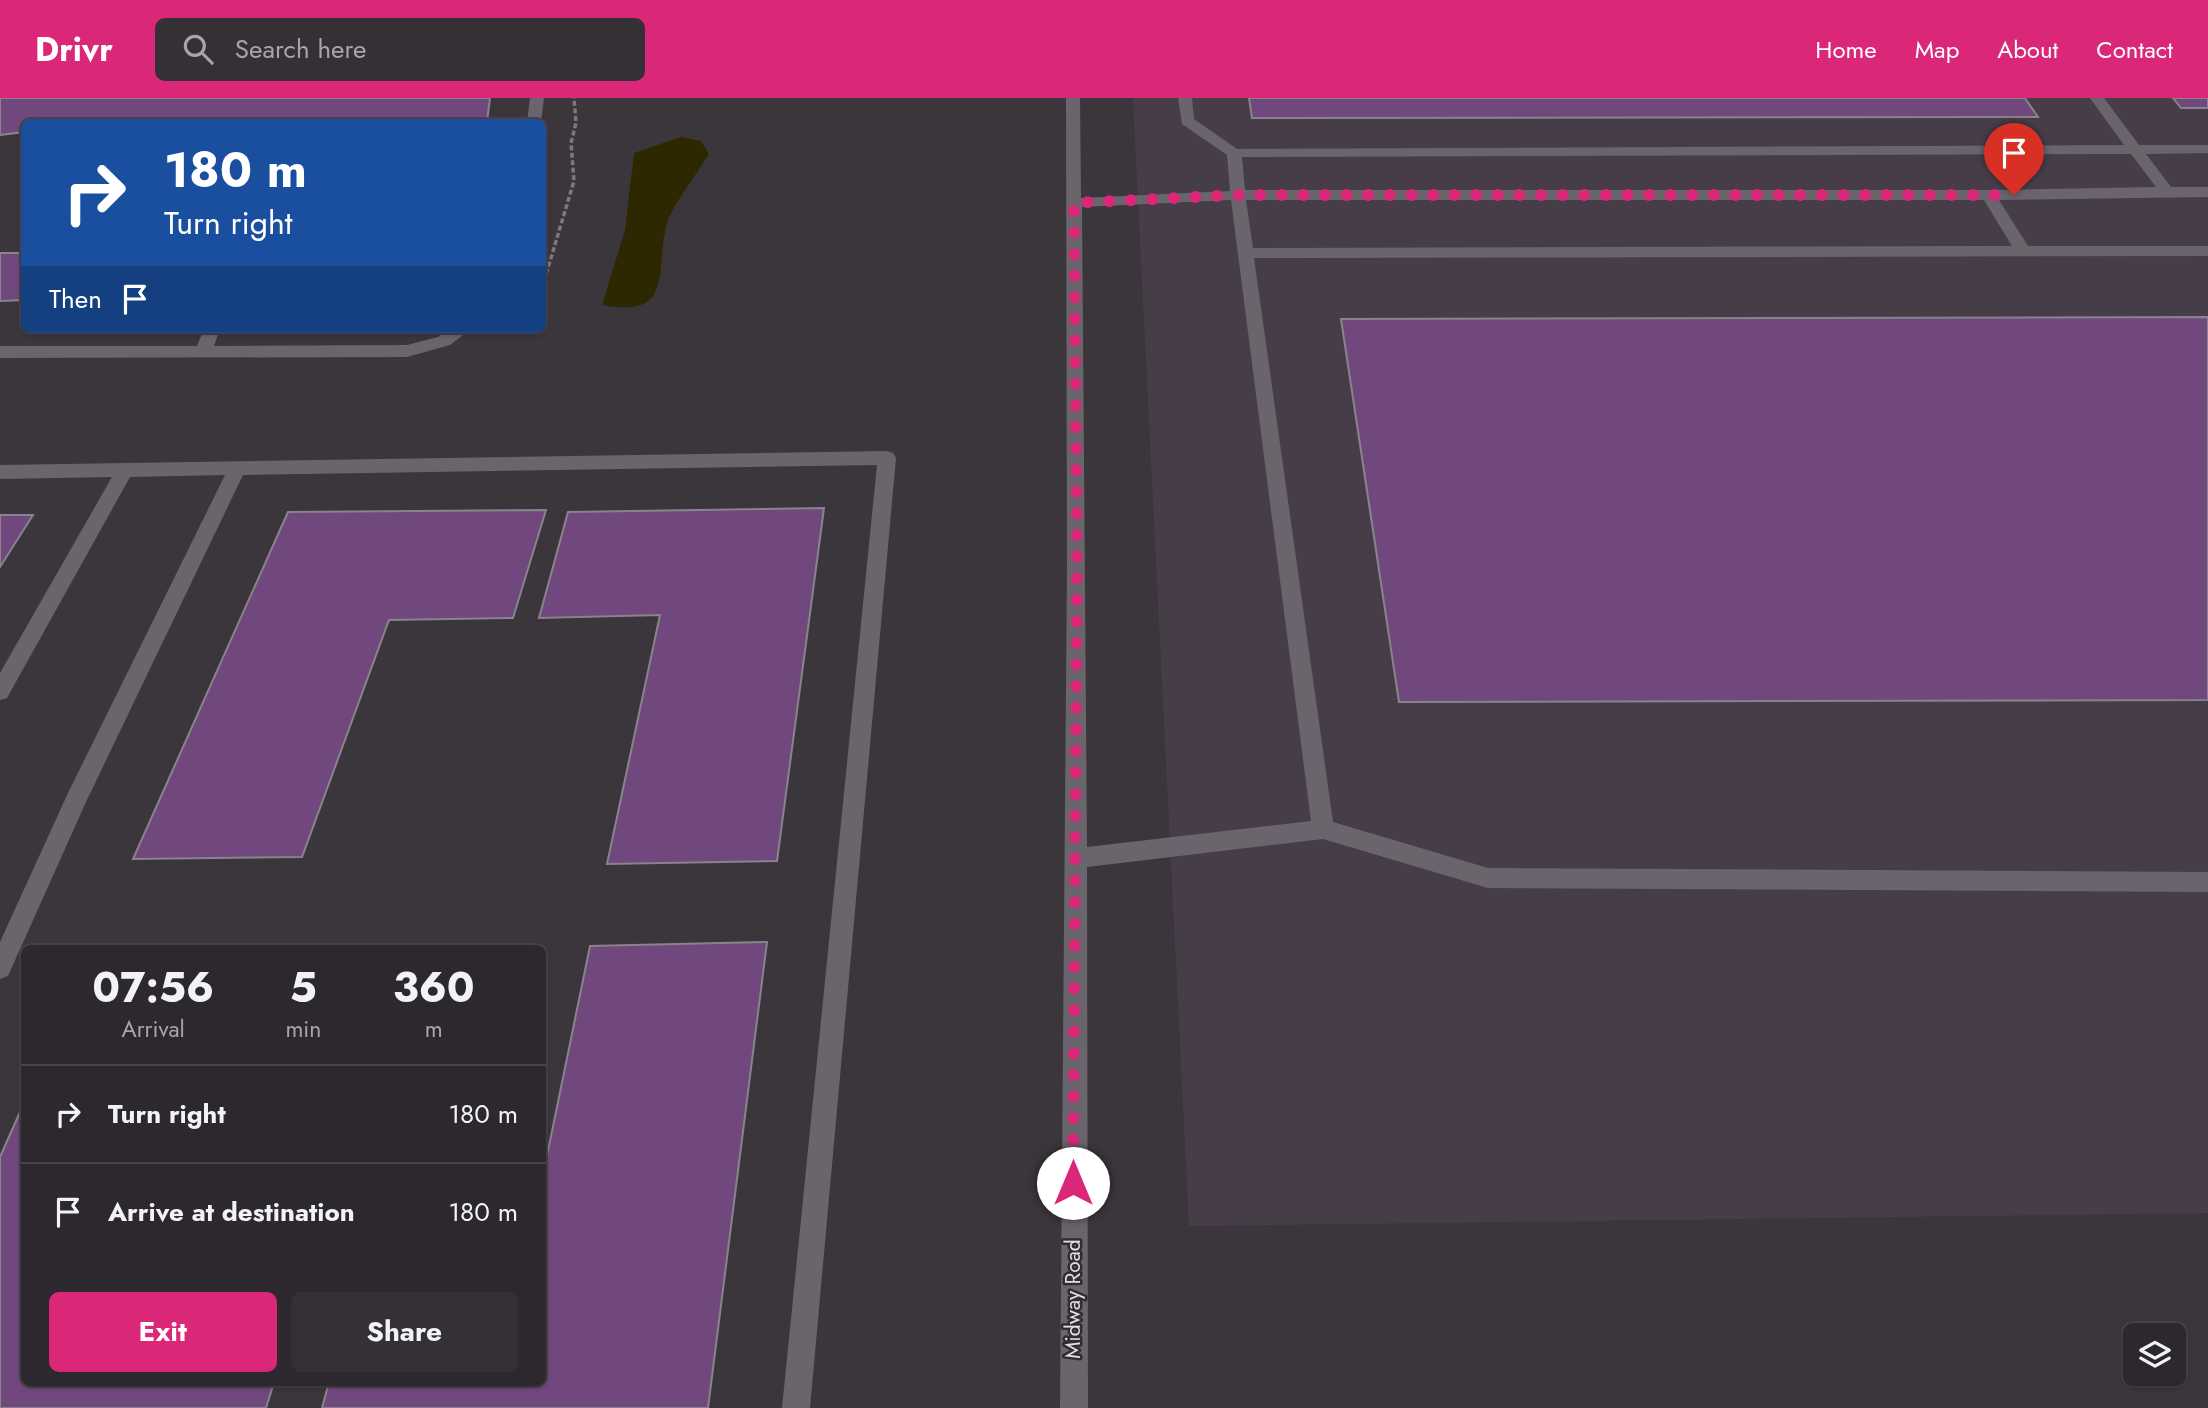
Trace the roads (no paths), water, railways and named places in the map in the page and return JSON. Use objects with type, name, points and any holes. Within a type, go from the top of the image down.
[{"type":"street","points":[[534,119],[537,98]]},
{"type":"street","name":"Midway Road","points":[[1073,98],[1077,567],[1074,1408]]},
{"type":"street","points":[[1185,98],[1187,121],[1234,153],[2208,149]]},
{"type":"street","points":[[2097,98],[2167,192]]},
{"type":"street","points":[[1234,153],[1322,829]]},
{"type":"street","points":[[1074,203],[1238,195],[1989,195],[2208,192]]},
{"type":"street","points":[[1989,195],[2023,251]]},
{"type":"street","points":[[1246,253],[2208,251]]},
{"type":"street","points":[[203,352],[210,333]]},
{"type":"street","points":[[0,352],[407,351],[444,341],[457,333]]},
{"type":"street","points":[[0,472],[887,458],[796,1408]]},
{"type":"street","points":[[0,968],[76,800],[238,467]]},
{"type":"street","points":[[0,692],[124,471]]},
{"type":"street","points":[[1075,859],[1322,829],[1488,878],[2208,882]]}]
